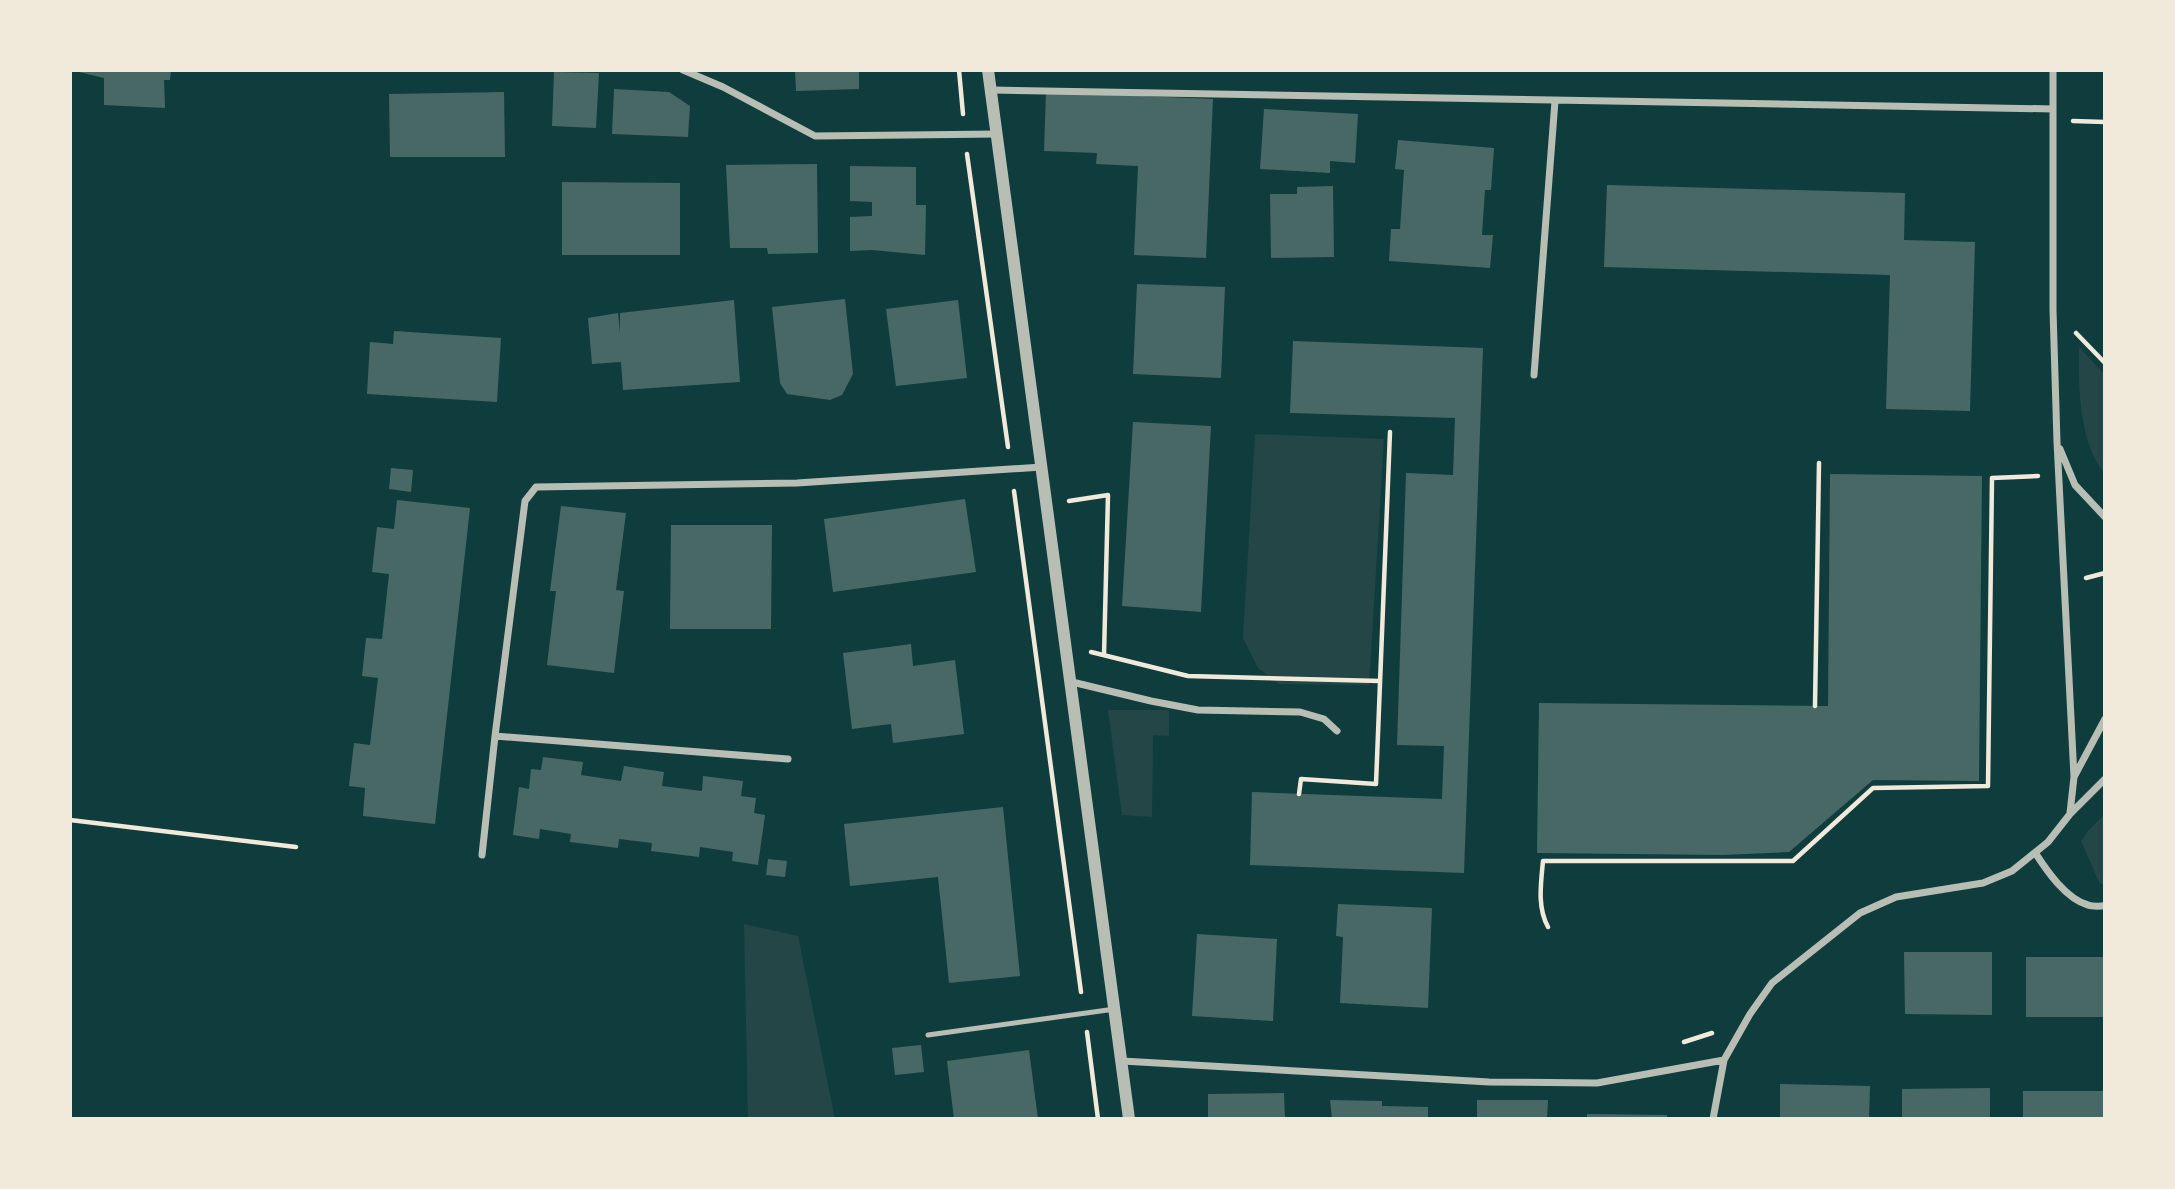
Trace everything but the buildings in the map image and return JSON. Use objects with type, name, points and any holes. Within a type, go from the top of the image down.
[{"type":"street","points":[[683,70],[723,87],[815,136],[998,134]]},
{"type":"street","points":[[988,70],[1129,1119]]},
{"type":"street","points":[[2053,70],[2053,310],[2074,777],[2070,814]]},
{"type":"street","points":[[991,90],[2053,110]]},
{"type":"street","points":[[1534,375],[1556,101]]},
{"type":"street","points":[[2057,442],[2075,485],[2105,517]]},
{"type":"street","points":[[482,855],[525,501],[536,487],[797,483],[1042,467]]},
{"type":"street","points":[[1072,681],[1198,710],[1300,712],[1324,719],[1337,731]]},
{"type":"street","points":[[2074,777],[2105,719]]},
{"type":"street","points":[[495,736],[788,759]]},
{"type":"street","points":[[1713,1119],[1724,1060],[1750,1013],[1772,982],[1860,913],[1896,897],[1983,883],[2012,871],[2048,842],[2070,814],[2105,779]]},
{"type":"street","points":[[2036,853],[2052,878],[2076,898],[2088,905],[2105,906]]},
{"type":"street","points":[[1122,1061],[1475,1081],[1597,1083],[1724,1060]]},
{"type":"lane","points":[[928,1035],[1115,1009]]},
{"type":"path","points":[[958,70],[962,112]]},
{"type":"path","points":[[2068,121],[2105,122]]},
{"type":"path","points":[[968,161],[1008,450]]},
{"type":"path","points":[[1299,794],[1301,779],[1376,783],[1390,432]]},
{"type":"path","points":[[1815,706],[1819,463]]},
{"type":"path","points":[[1548,928],[1543,918],[1540,889],[1543,861],[1793,861],[1873,788],[1988,786],[1992,478],[2046,475]]},
{"type":"path","points":[[1069,501],[1108,495],[1104,655]]},
{"type":"path","points":[[1014,496],[1098,1119]]},
{"type":"path","points":[[1091,652],[1188,676],[1380,681]]},
{"type":"path","points":[[1829,818],[1829,828]]},
{"type":"path","points":[[70,820],[296,847]]},
{"type":"path","points":[[1673,1045],[1711,1034],[1720,1025]]},
{"type":"shaded area","points":[[2079,347],[2105,375],[2105,474],[2096,461],[2085,430],[2080,396]]},
{"type":"shaded area","points":[[1255,434],[1384,439],[1369,685],[1279,684],[1258,668],[1243,638]]},
{"type":"shaded area","points":[[1108,710],[1169,710],[1169,736],[1153,735],[1152,817],[1122,815]]},
{"type":"shaded area","points":[[2105,814],[2105,884],[2100,884],[2081,841]]},
{"type":"shaded area","points":[[744,924],[798,936],[835,1119],[748,1119]]}]
